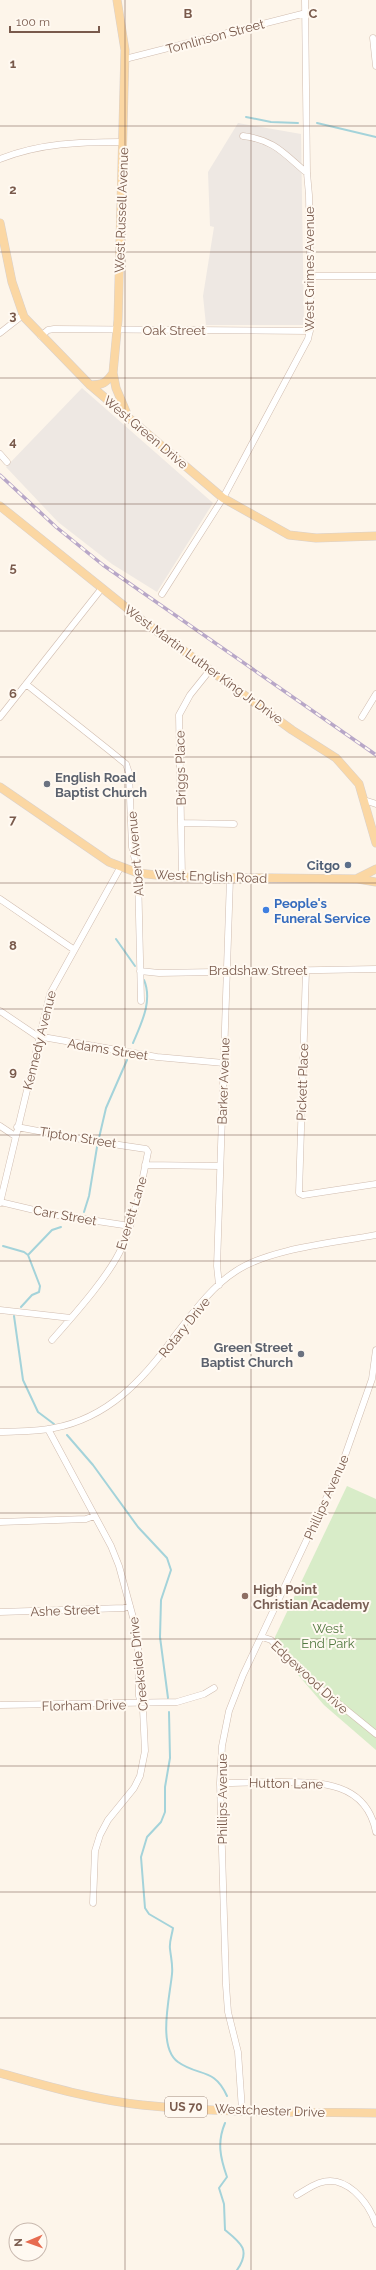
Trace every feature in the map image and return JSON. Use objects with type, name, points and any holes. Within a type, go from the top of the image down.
[{"type":"main road","name":"West Russell Avenue","points":[[116,0],[125,59],[117,330],[113,373],[116,388],[129,417]]},
{"type":"main road","name":"West Green Drive","points":[[0,223],[12,282],[23,315],[41,336],[90,385],[223,498],[289,535],[316,538],[376,536]]},
{"type":"main road","points":[[90,385],[102,385],[107,382],[113,373]]},
{"type":"main road","name":"West Martin Luther King Jr Drive","points":[[0,506],[102,588],[210,670],[292,730],[336,758],[359,784],[376,843]]},
{"type":"main road","name":"West English Road","points":[[0,787],[60,829],[120,868],[138,873],[182,877],[358,879],[376,882]]},
{"type":"main road","points":[[358,879],[376,869]]},
{"type":"main road","name":"Westchester Drive","points":[[0,2073],[86,2096],[142,2105],[242,2110],[376,2113]]},
{"type":"street","name":"West Grimes Avenue","points":[[162,594],[223,498],[302,351],[310,331],[305,0]]},
{"type":"street","name":"Tomlinson Street","points":[[125,59],[306,13]]},
{"type":"street","points":[[373,38],[376,66]]},
{"type":"street","points":[[244,136],[261,138],[272,143],[307,173]]},
{"type":"street","points":[[0,159],[31,148],[71,142],[122,142]]},
{"type":"street","points":[[309,276],[376,276]]},
{"type":"street","points":[[0,333],[23,315]]},
{"type":"street","name":"Oak Street","points":[[41,336],[48,330],[54,329],[310,331]]},
{"type":"street","points":[[0,454],[7,462]]},
{"type":"street","points":[[0,717],[102,588]]},
{"type":"street","name":"Briggs Place","points":[[182,877],[178,715],[190,695],[210,670]]},
{"type":"street","name":"Albert Avenue","points":[[26,684],[126,764],[129,772],[132,847],[138,873],[141,1001]]},
{"type":"street","points":[[362,717],[376,694]]},
{"type":"street","points":[[364,800],[376,804]]},
{"type":"street","points":[[181,823],[234,824]]},
{"type":"street","name":"Kennedy Avenue","points":[[0,1202],[39,1037],[54,984],[120,868]]},
{"type":"street","name":"Barker Avenue","points":[[219,1285],[217,1266],[230,878]]},
{"type":"street","points":[[0,899],[73,949]]},
{"type":"street","name":"Bradshaw Street","points":[[140,971],[159,973],[376,969]]},
{"type":"street","name":"Pickett Place","points":[[306,970],[299,1194],[303,1195],[376,1184]]},
{"type":"street","name":"Adams Street","points":[[0,1011],[39,1037],[157,1057],[224,1063]]},
{"type":"street","points":[[0,1126],[15,1136]]},
{"type":"street","name":"Tipton Street","points":[[17,1127],[86,1140],[138,1147]]},
{"type":"street","name":"Everett Lane","points":[[52,1340],[71,1318],[116,1258],[130,1226],[148,1152],[146,1148],[138,1147]]},
{"type":"street","points":[[145,1165],[220,1166]]},
{"type":"street","name":"Carr Street","points":[[0,1202],[51,1214],[130,1226]]},
{"type":"street","name":"Rotary Drive","points":[[0,1432],[48,1429],[84,1420],[116,1402],[130,1390],[158,1360],[190,1316],[219,1285],[249,1263],[266,1256],[376,1235]]},
{"type":"street","points":[[0,1310],[71,1318]]},
{"type":"street","name":"Phillips Avenue","points":[[242,2110],[238,2052],[228,2012],[226,1985],[220,1783],[222,1746],[230,1711],[243,1675],[341,1467],[372,1379],[376,1350]]},
{"type":"street","name":"Creekside Drive","points":[[48,1429],[119,1566],[130,1606],[138,1644],[144,1730],[144,1763],[134,1788],[108,1820],[100,1836],[95,1851],[93,1903]]},
{"type":"street","points":[[0,1522],[86,1519],[94,1516]]},
{"type":"street","name":"Ashe Street","points":[[0,1612],[124,1608],[130,1606]]},
{"type":"street","name":"Edgewood Drive","points":[[262,1637],[271,1640],[325,1694],[376,1734]]},
{"type":"street","name":"Florham Drive","points":[[0,1705],[177,1702],[191,1699],[214,1688]]},
{"type":"street","name":"Hutton Lane","points":[[220,1783],[310,1782],[338,1786],[356,1797],[362,1804],[371,1818],[376,1832]]},
{"type":"street","points":[[297,2195],[318,2183],[330,2181],[341,2184],[350,2188],[359,2196],[369,2208],[376,2224]]},
{"type":"shaded area","points":[[238,123],[301,134],[304,325],[206,325],[203,296],[214,227],[210,226],[208,172]]},
{"type":"shaded area","points":[[82,388],[213,503],[157,592],[112,564],[58,522],[6,467]]},
{"type":"green space","name":"West End Park","points":[[347,1486],[376,1499],[376,1750],[324,1705],[275,1648],[275,1637]]},
{"type":"waterway","points":[[246,117],[271,122],[298,123]]},
{"type":"waterway","points":[[317,123],[376,137]]},
{"type":"waterway","points":[[116,939],[135,966]]},
{"type":"waterway","points":[[133,1043],[147,1004],[144,980]]},
{"type":"waterway","points":[[99,1138],[106,1108],[127,1060]]},
{"type":"waterway","points":[[84,1212],[89,1196],[97,1147]]},
{"type":"waterway","points":[[28,1255],[52,1230],[61,1227]]},
{"type":"waterway","points":[[3,1246],[24,1252],[28,1255],[40,1286],[39,1292],[32,1295],[21,1307]]},
{"type":"waterway","points":[[14,1316],[23,1380],[38,1412],[54,1424]]},
{"type":"waterway","points":[[67,1435],[93,1465],[138,1527],[167,1558],[171,1570],[161,1600],[160,1637],[168,1698]]},
{"type":"waterway","points":[[169,1712],[170,1758],[165,1787],[165,1812],[161,1822],[147,1837],[141,1857],[145,1908],[149,1914],[173,1928],[170,1941],[172,1971],[166,2021],[168,2045],[172,2055],[178,2062],[186,2067],[211,2076],[222,2087],[227,2096]]},
{"type":"waterway","points":[[225,2123],[221,2137],[220,2150],[227,2177],[219,2188],[224,2204],[225,2230],[240,2243],[244,2252],[237,2270]]},
{"type":"railway","points":[[0,475],[56,527],[103,565],[376,755]]},
{"type":"place","name":"English Road Baptist Church","points":[[47,784]]},
{"type":"place","name":"Citgo","points":[[348,865]]},
{"type":"place","name":"People's Funeral Service","points":[[266,910]]},
{"type":"place","name":"Green Street Baptist Church","points":[[301,1354]]},
{"type":"place","name":"High Point Christian Academy","points":[[245,1596]]}]
